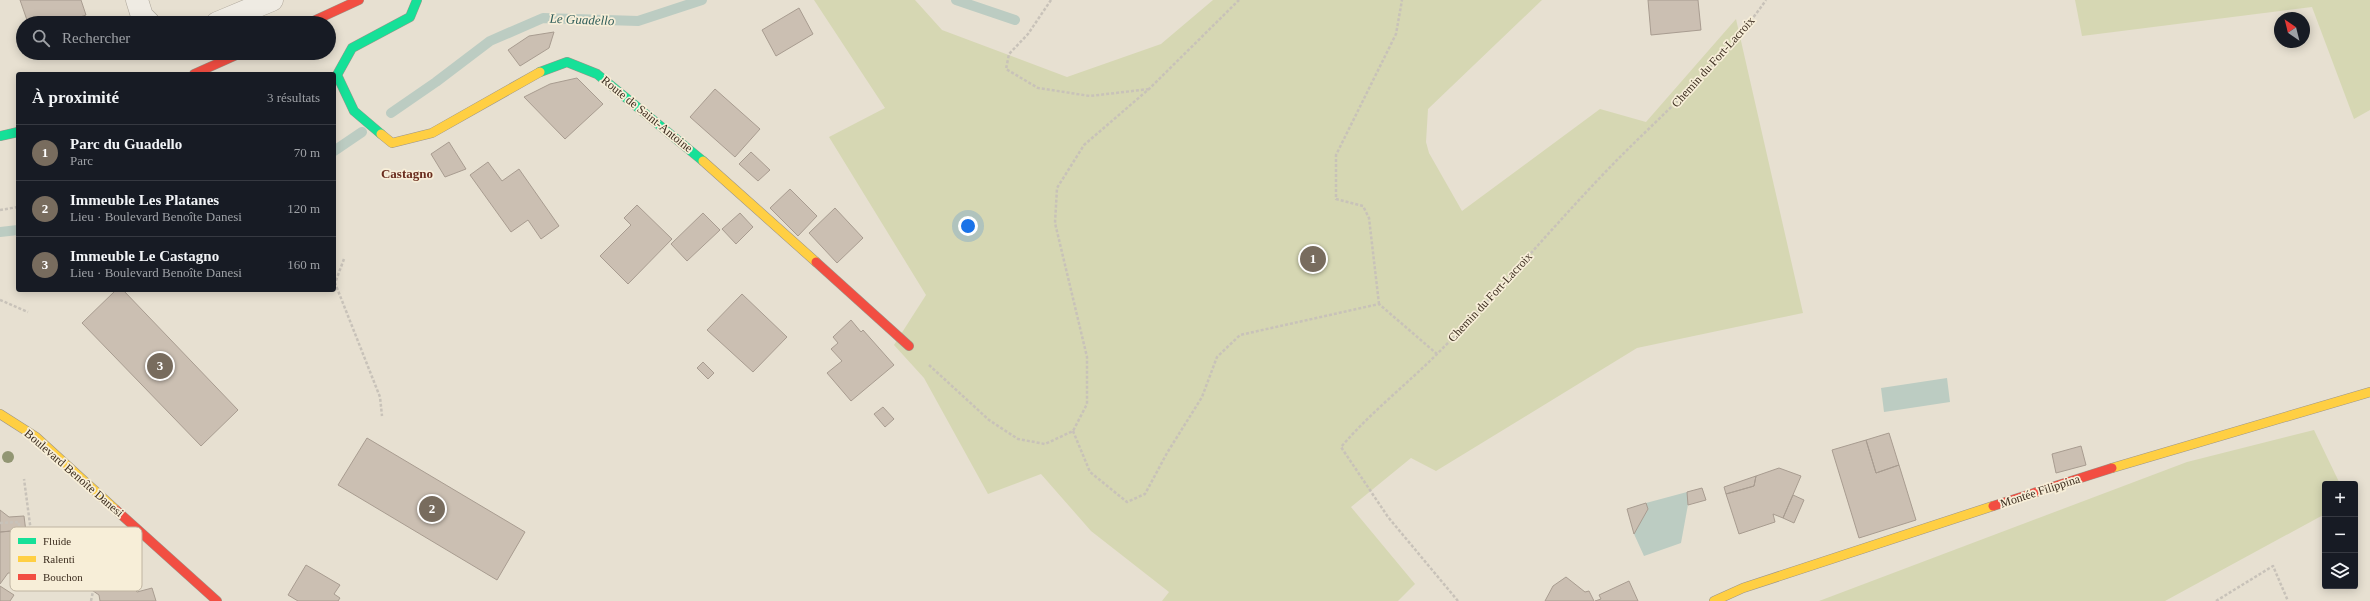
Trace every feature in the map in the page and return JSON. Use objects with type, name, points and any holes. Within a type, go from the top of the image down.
[{"type":"street","points":[[137,0],[142,16]]},
{"type":"street","points":[[234,16],[272,0]]},
{"type":"street","points":[[324,16],[359,0]]},
{"type":"street","name":"Route de Saint-Antoine","points":[[417,0],[410,16],[352,48],[338,75],[354,110],[392,143],[432,133],[550,67],[567,62],[597,74],[678,138],[909,346]]},
{"type":"street","points":[[198,72],[225,60]]},
{"type":"street","points":[[0,136],[16,132]]},
{"type":"street","name":"Montée Filippina","points":[[1714,601],[1743,588],[2120,465],[2370,392]]},
{"type":"street","name":"Boulevard Benoîte Danesi","points":[[0,414],[36,437],[135,527]]},
{"type":"street","name":"Boulevard Benoîte Danesi","points":[[142,533],[217,601]]},
{"type":"path","points":[[1051,0],[1028,34],[1010,54],[1006,69],[1038,88],[1090,96],[1149,89]]},
{"type":"path","points":[[909,346],[989,420],[1018,439],[1045,444],[1072,431],[1087,404],[1087,357],[1055,223],[1058,188],[1084,145],[1149,89],[1239,0]]},
{"type":"path","points":[[1402,0],[1396,34],[1336,155],[1336,199],[1363,206],[1369,218],[1379,304],[1437,354]]},
{"type":"path","name":"Chemin du Fort-Lacroix","points":[[1458,601],[1388,517],[1341,447],[1437,354],[1531,254],[1557,222],[1664,116],[1752,21],[1766,0]]},
{"type":"path","points":[[0,210],[16,207]]},
{"type":"path","points":[[336,280],[344,259]]},
{"type":"path","points":[[336,286],[380,397],[382,416]]},
{"type":"path","points":[[0,300],[28,312]]},
{"type":"path","points":[[1072,431],[1090,472],[1127,502],[1145,494],[1167,453],[1202,397],[1217,357],[1240,335],[1379,304]]},
{"type":"path","points":[[24,478],[30,527]]},
{"type":"path","points":[[0,524],[19,522],[19,527]]},
{"type":"path","points":[[2216,601],[2273,566],[2288,601]]},
{"type":"path","points":[[91,601],[93,591]]},
{"type":"green space","points":[[814,0],[915,0],[942,30],[1067,77],[1161,44],[1213,0],[1542,0],[1428,109],[1426,142],[1429,153],[1462,211],[1600,109],[1646,122],[1736,19],[1803,313],[1637,348],[1436,471],[1411,458],[1351,507],[1415,584],[1398,601],[1162,601],[1169,592],[1091,531],[1041,474],[988,494],[924,378],[894,345],[926,295],[829,137],[885,108]]},
{"type":"green space","points":[[2075,0],[2370,0],[2370,110],[2354,119],[2312,7],[2082,36]]},
{"type":"green space","points":[[2314,430],[2339,481],[2322,481],[2322,516],[2165,601],[1819,601],[2187,462]]},
{"type":"shaded area","points":[[1947,378],[1950,402],[1884,412],[1881,388]]},
{"type":"shaded area","points":[[1687,492],[1689,499],[1681,543],[1644,556],[1634,534],[1646,503]]},
{"type":"building","points":[[20,0],[81,0],[86,15],[83,16],[26,16]]},
{"type":"building","points":[[1648,0],[1698,0],[1701,30],[1651,35]]},
{"type":"building","points":[[799,8],[813,34],[776,56],[762,30]]},
{"type":"building","points":[[554,32],[549,48],[520,66],[508,50],[529,36]]},
{"type":"building","points":[[577,78],[603,104],[565,139],[524,97],[550,84]]},
{"type":"building","points":[[715,89],[760,129],[735,157],[690,117]]},
{"type":"building","points":[[449,142],[466,169],[445,177],[431,154]]},
{"type":"building","points":[[751,152],[770,170],[758,181],[739,164]]},
{"type":"building","points":[[488,162],[502,181],[519,169],[559,226],[541,239],[528,220],[511,232],[470,175]]},
{"type":"building","points":[[790,189],[817,216],[798,236],[770,208]]},
{"type":"building","points":[[637,205],[672,239],[628,284],[600,256],[631,225],[624,218]]},
{"type":"building","points":[[835,208],[863,238],[837,263],[809,233]]},
{"type":"building","points":[[703,213],[720,230],[687,261],[671,244]]},
{"type":"building","points":[[740,213],[753,227],[736,244],[722,229]]},
{"type":"building","points":[[114,292],[125,292],[238,410],[201,446],[82,323]]},
{"type":"building","points":[[742,294],[787,337],[753,372],[707,330]]},
{"type":"building","points":[[851,320],[861,332],[863,330],[894,365],[851,401],[827,373],[842,361],[831,349],[838,343],[833,337]]},
{"type":"building","points":[[703,362],[714,373],[708,379],[697,368]]},
{"type":"building","points":[[883,407],[894,419],[885,427],[874,414]]},
{"type":"building","points":[[1889,433],[1899,465],[1876,473],[1866,440]]},
{"type":"building","points":[[367,438],[525,532],[497,580],[338,485]]},
{"type":"building","points":[[1866,440],[1876,473],[1899,465],[1916,520],[1859,538],[1832,450]]},
{"type":"building","points":[[2081,446],[2086,465],[2056,473],[2052,454]]},
{"type":"building","points":[[1779,468],[1801,476],[1783,518],[1773,514],[1775,522],[1739,534],[1726,494],[1754,486],[1756,476]]},
{"type":"building","points":[[1756,476],[1754,486],[1726,494],[1724,487]]},
{"type":"building","points":[[1702,488],[1706,500],[1688,505],[1687,492]]},
{"type":"building","points":[[1793,495],[1804,500],[1794,523],[1783,518]]},
{"type":"building","points":[[1646,503],[1648,509],[1634,534],[1627,509]]},
{"type":"building","points":[[0,510],[9,517],[24,516],[25,527],[10,527],[10,531],[0,532]]},
{"type":"building","points":[[10,531],[10,573],[8,573],[0,584],[0,532]]},
{"type":"building","points":[[306,565],[340,585],[334,594],[340,598],[338,601],[298,601],[288,595]]},
{"type":"building","points":[[1566,577],[1585,592],[1589,591],[1594,601],[1545,601],[1553,586]]},
{"type":"building","points":[[1629,581],[1638,601],[1595,601],[1601,599],[1599,595]]},
{"type":"building","points":[[0,586],[14,595],[10,601],[0,601]]},
{"type":"building","points":[[152,588],[156,601],[100,601],[99,595],[93,591],[137,592]]},
{"type":"waterway","name":"Le Guadello","points":[[391,113],[436,82],[490,41],[543,18],[638,21],[702,0]]},
{"type":"waterway","name":"Le Guadello","points":[[956,0],[1015,20]]},
{"type":"waterway","name":"Le Guadello","points":[[336,150],[362,132]]},
{"type":"waterway","name":"Le Guadello","points":[[0,232],[16,230]]},
{"type":"traffic: fast","points":[[381,134],[354,111],[337,75],[352,48],[410,17],[417,0]]},
{"type":"traffic: fast","points":[[540,72],[567,62],[597,74],[703,161]]},
{"type":"traffic: fast","points":[[0,136],[16,132]]},
{"type":"traffic: slow","points":[[381,134],[392,143],[432,133],[540,72]]},
{"type":"traffic: slow","points":[[703,161],[816,262]]},
{"type":"traffic: slow","points":[[2112,468],[2370,392]]},
{"type":"traffic: slow","points":[[0,414],[36,437],[116,510]]},
{"type":"traffic: slow","points":[[1714,601],[1743,588],[1993,506]]},
{"type":"traffic: jam","points":[[324,16],[359,0]]},
{"type":"traffic: jam","points":[[198,72],[225,60]]},
{"type":"traffic: jam","points":[[816,262],[909,346]]},
{"type":"traffic: jam","points":[[1993,506],[2112,468]]},
{"type":"traffic: jam","points":[[116,510],[135,527]]},
{"type":"traffic: jam","points":[[142,533],[217,601]]},
{"type":"place","name":"Parc du Guadello","points":[[1313,259]]},
{"type":"place","name":"Immeuble Le Castagno","points":[[160,366]]},
{"type":"place","name":"Immeuble Les Platanes","points":[[432,509]]},
{"type":"district","name":"Castagno","points":[[407,173]]}]
